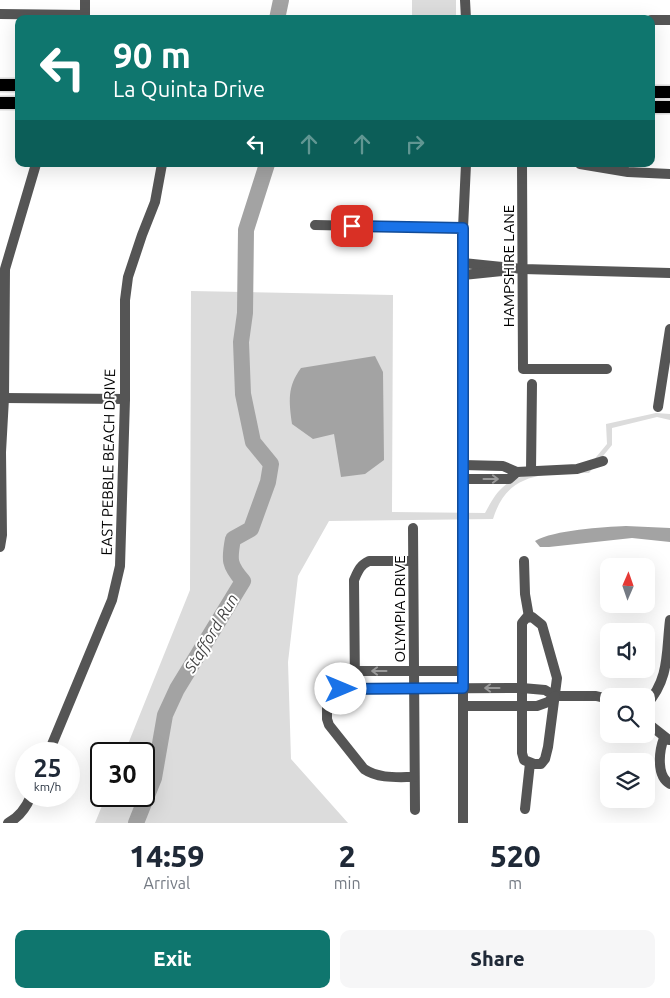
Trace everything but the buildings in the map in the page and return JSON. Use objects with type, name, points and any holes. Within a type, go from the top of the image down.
[{"type":"main road","points":[[0,85],[15,85]]},
{"type":"main road","points":[[655,92],[670,92]]},
{"type":"main road","points":[[0,103],[15,103]]},
{"type":"main road","points":[[655,107],[670,107]]},
{"type":"street","points":[[85,0],[85,15]]},
{"type":"street","points":[[465,0],[466,15]]},
{"type":"street","points":[[0,14],[28,15]]},
{"type":"street","points":[[655,20],[670,20]]},
{"type":"street","points":[[0,547],[2,526],[0,452],[4,398],[2,332],[5,269],[35,167]]},
{"type":"street","name":"EAST PEBBLE BEACH DRIVE","points":[[53,742],[112,600],[120,566],[125,399],[125,300],[128,277],[155,202],[161,167]]},
{"type":"street","points":[[463,823],[463,228],[466,167]]},
{"type":"street","name":"HAMPSHIRE LANE","points":[[522,167],[523,369],[607,369]]},
{"type":"street","points":[[598,167],[628,172],[670,174]]},
{"type":"street","points":[[315,224],[463,228]]},
{"type":"street","points":[[463,263],[523,269],[670,273]]},
{"type":"street","points":[[463,275],[523,269]]},
{"type":"street","points":[[658,406],[667,364],[670,329]]},
{"type":"street","points":[[531,471],[532,384]]},
{"type":"street","points":[[4,398],[125,399]]},
{"type":"street","points":[[463,465],[503,466],[518,472],[577,468],[603,461]]},
{"type":"street","points":[[462,480],[509,479],[518,472]]},
{"type":"street","name":"OLYMPIA DRIVE","points":[[413,528],[415,810]]},
{"type":"street","points":[[355,689],[354,580],[358,571],[362,564],[369,561],[413,561]]},
{"type":"street","points":[[524,562],[525,594],[531,617],[542,625],[557,678],[545,759],[540,764],[524,760],[522,754],[522,622],[526,618],[531,617]]},
{"type":"street","points":[[655,692],[668,670],[666,648],[670,620]]},
{"type":"street","points":[[414,777],[381,777],[371,774],[364,769],[329,725],[327,719],[327,674],[331,671],[462,671]]},
{"type":"street","points":[[327,689],[522,688],[545,690],[555,696],[600,697]]},
{"type":"street","points":[[463,706],[537,706],[548,702],[555,696]]},
{"type":"street","points":[[655,730],[667,740],[661,747],[661,767],[665,780],[670,784]]},
{"type":"street","points":[[525,809],[530,763]]},
{"type":"street","points":[[8,823],[19,816],[26,807]]},
{"type":"shaded area","points":[[412,0],[456,0],[456,15],[412,15]]},
{"type":"shaded area","points":[[191,291],[393,295],[392,512],[485,513],[503,487],[520,477],[542,472],[587,468],[607,444],[606,424],[656,413],[670,414],[670,420],[657,417],[612,428],[612,445],[589,473],[544,475],[519,483],[508,491],[493,519],[329,521],[298,576],[288,662],[291,759],[348,823],[95,823],[102,807],[155,807],[155,742],[129,742],[190,590]]},
{"type":"shaded area","points":[[375,356],[383,372],[384,460],[365,474],[341,477],[334,434],[313,439],[292,424],[291,388],[301,368]]},
{"type":"shaded area","points":[[626,526],[670,528],[670,542],[632,538],[540,547],[535,541],[543,537],[566,532]]},
{"type":"waterway","name":"Stafford Run","points":[[278,15],[281,0]]},
{"type":"waterway","name":"Stafford Run","points":[[136,823],[154,778],[165,715],[177,689],[243,581],[231,562],[233,539],[251,529],[268,482],[271,464],[253,442],[243,394],[241,342],[245,313],[246,230],[266,167]]},
{"type":"route","points":[[341,689],[463,688],[463,228],[352,226]]}]
